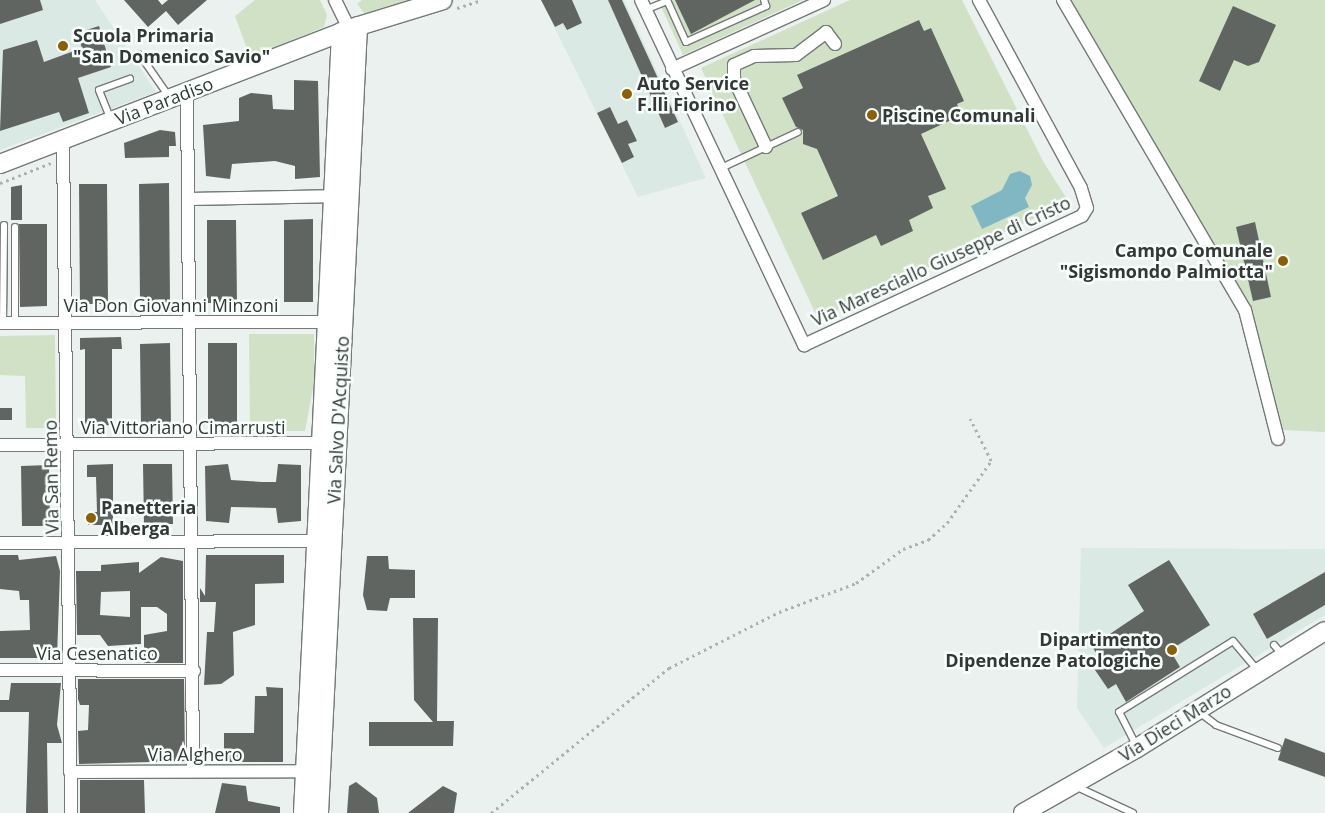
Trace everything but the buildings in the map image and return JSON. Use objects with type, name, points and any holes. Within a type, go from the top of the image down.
[{"type":"street","points":[[335,0],[349,29]]},
{"type":"street","name":"Via Paradiso","points":[[0,164],[349,29],[443,0]]},
{"type":"street","points":[[672,68],[824,0]]},
{"type":"street","name":"Via Maresciallo Giuseppe di Cristo","points":[[643,5],[804,345],[1082,216],[1086,198],[979,0]]},
{"type":"street","points":[[1063,0],[1245,310],[1278,439]]},
{"type":"street","name":"Via Salvo D'Acquisto","points":[[318,813],[313,771],[349,29]]},
{"type":"street","points":[[766,147],[734,79],[734,65],[754,56],[796,55],[826,32],[835,44]]},
{"type":"street","points":[[187,92],[189,199],[188,323],[194,671],[193,771]]},
{"type":"street","name":"Via San Remo","points":[[63,140],[71,813]]},
{"type":"street","points":[[189,199],[341,197]]},
{"type":"street","name":"Via Don Giovanni Minzoni","points":[[6,323],[335,321]]},
{"type":"street","name":"Via Vittoriano Cimarrusti","points":[[0,446],[329,443]]},
{"type":"street","points":[[0,543],[324,541]]},
{"type":"street","name":"Via Dieci Marzo","points":[[1023,813],[1138,748],[1258,671],[1278,650],[1325,631]]},
{"type":"street","name":"Via Cesenatico","points":[[0,670],[194,671]]},
{"type":"street","name":"Via Salvo D'Acquisto","points":[[303,813],[313,771]]},
{"type":"street","name":"Via Alghero","points":[[70,772],[313,771]]},
{"type":"lane","points":[[643,5],[667,0],[686,42],[766,6],[764,0]]},
{"type":"lane","points":[[140,55],[170,99]]},
{"type":"lane","points":[[112,121],[100,90],[130,79]]},
{"type":"lane","points":[[719,169],[798,132]]},
{"type":"lane","points":[[4,225],[6,323]]},
{"type":"lane","points":[[6,323],[15,227]]},
{"type":"lane","points":[[1138,748],[1119,712],[1232,641],[1258,671]]},
{"type":"lane","points":[[1196,710],[1216,725],[1278,748]]},
{"type":"lane","points":[[1074,785],[1133,813]]},
{"type":"path","points":[[491,813],[669,668],[779,612],[856,583],[903,549],[928,540],[947,523],[992,460],[970,419]]},
{"type":"shaded area","name":"Scuola Primaria \"San Domenico Savio\"","points":[[0,0],[95,0],[156,92],[0,150]]},
{"type":"shaded area","name":"Auto Service F.lli Fiorino","points":[[541,0],[624,0],[706,178],[638,197]]},
{"type":"shaded area","name":"Dipartimento Dipendenze Patologiche","points":[[1081,548],[1325,549],[1325,615],[1104,748],[1077,708]]},
{"type":"green space","points":[[255,0],[320,0],[327,15],[324,27],[250,57],[235,16]]},
{"type":"green space","points":[[362,0],[410,0],[365,14],[357,4]]},
{"type":"green space","points":[[658,0],[803,0],[683,55]]},
{"type":"green space","name":"Piscine Comunali","points":[[850,0],[962,0],[1044,163],[1069,202],[818,319],[701,68]]},
{"type":"green space","name":"Campo Comunale \"Sigismondo Palmiotta\"","points":[[1068,0],[1325,0],[1325,432],[1281,430],[1243,271],[1252,310]]},
{"type":"green space","points":[[249,334],[314,334],[314,382],[305,431],[250,431]]},
{"type":"green space","points":[[55,335],[56,428],[26,428],[25,376],[0,375],[0,336]]},
{"type":"water","points":[[1020,171],[1030,176],[1032,185],[1025,198],[1029,207],[982,229],[971,206],[1002,190],[1010,174]]},
{"type":"place","name":"Scuola Primaria \"San Domenico Savio\"","points":[[63,46]]},
{"type":"place","name":"Auto Service F.lli Fiorino","points":[[627,94]]},
{"type":"place","name":"Piscine Comunali","points":[[872,115]]},
{"type":"place","name":"Campo Comunale \"Sigismondo Palmiotta\"","points":[[1283,261]]},
{"type":"place","name":"Panetteria Alberga","points":[[91,518]]},
{"type":"place","name":"Dipartimento Dipendenze Patologiche","points":[[1172,650]]}]
